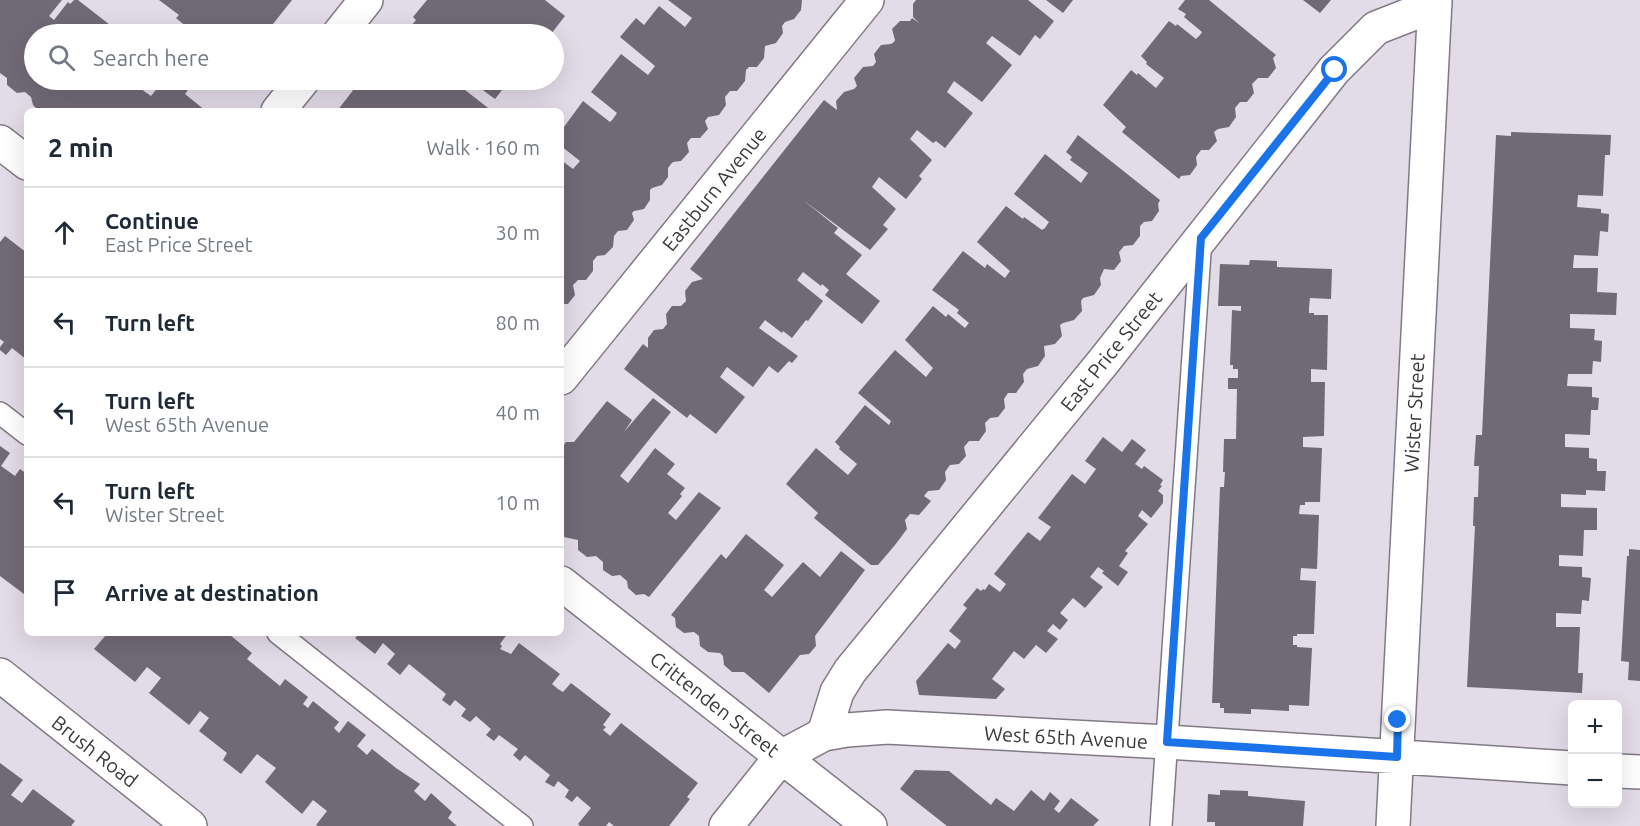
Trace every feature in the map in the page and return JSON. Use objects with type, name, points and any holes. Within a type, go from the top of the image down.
[{"type":"street","points":[[347,24],[366,0]]},
{"type":"street","name":"Eastburn Avenue","points":[[564,374],[867,0]]},
{"type":"street","name":"East Price Street","points":[[825,734],[837,692],[850,671],[1104,361],[1335,70],[1376,28],[1435,3]]},
{"type":"street","name":"Wister Street","points":[[1393,826],[1435,3]]},
{"type":"street","points":[[280,108],[295,90]]},
{"type":"street","points":[[0,142],[24,162]]},
{"type":"street","name":"Crittenden Street","points":[[564,585],[870,826]]},
{"type":"street","name":"Brush Road","points":[[0,675],[190,826]]},
{"type":"street","name":"West 65th Avenue","points":[[781,757],[825,734],[887,727],[1568,768]]},
{"type":"street","points":[[726,826],[781,757]]},
{"type":"street","points":[[1622,771],[1640,772]]},
{"type":"lane","points":[[1161,826],[1201,238]]},
{"type":"lane","points":[[0,413],[24,432]]},
{"type":"lane","points":[[282,636],[522,826]]},
{"type":"building","points":[[0,0],[62,0],[49,16],[54,20],[68,2],[70,4],[78,0],[109,24],[24,24],[24,90],[142,90],[151,96],[156,90],[188,90],[185,94],[202,108],[36,108],[31,97],[25,92],[17,93],[7,85],[7,78],[0,73]]},
{"type":"building","points":[[159,0],[292,0],[273,24],[183,24],[176,18],[179,15]]},
{"type":"building","points":[[427,0],[545,0],[565,16],[559,24],[413,24],[416,20],[413,17]]},
{"type":"building","points":[[668,0],[802,0],[801,10],[794,19],[785,22],[782,26],[783,33],[776,43],[765,46],[764,58],[757,67],[749,67],[746,70],[745,81],[737,91],[730,91],[725,97],[726,105],[719,115],[708,117],[705,121],[708,129],[700,138],[691,138],[687,143],[689,152],[681,161],[671,164],[668,168],[668,177],[662,185],[650,190],[650,200],[644,209],[632,213],[634,220],[627,230],[618,231],[614,236],[613,247],[605,255],[597,256],[593,261],[593,271],[586,280],[578,280],[573,285],[575,295],[568,304],[564,304],[564,162],[573,169],[580,161],[564,148],[564,127],[583,101],[610,122],[613,119],[617,113],[591,92],[621,54],[648,75],[655,66],[620,37],[636,18],[644,25],[659,6],[685,27],[692,18]]},
{"type":"building","points":[[916,0],[1028,0],[1054,21],[1040,39],[1035,35],[1020,56],[992,36],[986,43],[1012,65],[982,102],[954,81],[947,92],[973,113],[945,148],[936,141],[933,143],[917,130],[910,139],[932,160],[919,176],[922,179],[906,199],[879,177],[872,187],[896,209],[883,225],[888,229],[870,250],[803,200],[838,228],[834,233],[862,255],[846,274],[880,301],[862,324],[825,295],[829,290],[803,272],[797,280],[823,301],[808,321],[806,320],[792,338],[765,320],[759,328],[798,356],[792,363],[789,361],[778,373],[769,366],[753,387],[727,367],[720,377],[745,397],[716,434],[690,414],[687,418],[624,369],[643,344],[648,348],[648,338],[654,330],[663,329],[667,324],[666,314],[672,306],[681,306],[686,301],[685,291],[692,282],[703,279],[690,269],[824,100],[837,110],[836,101],[844,92],[857,86],[854,78],[863,67],[873,66],[876,62],[874,54],[881,45],[894,42],[892,29],[900,21],[910,21],[912,18],[919,23],[913,17],[913,4]]},
{"type":"building","points":[[1046,0],[1073,0],[1063,13]]},
{"type":"building","points":[[1185,0],[1209,0],[1276,55],[1273,58],[1276,68],[1268,78],[1258,78],[1252,84],[1254,93],[1247,102],[1240,102],[1235,108],[1236,117],[1229,127],[1214,132],[1217,141],[1209,150],[1201,150],[1196,157],[1197,165],[1190,175],[1181,176],[1179,179],[1122,132],[1126,127],[1103,105],[1131,70],[1156,88],[1164,78],[1146,64],[1147,62],[1141,56],[1169,21],[1176,26],[1177,24],[1196,39],[1200,35],[1202,32],[1184,17],[1186,14],[1178,9]]},
{"type":"building","points":[[1303,0],[1331,0],[1320,13]]},
{"type":"building","points":[[353,90],[465,90],[488,108],[339,108]]},
{"type":"building","points":[[483,90],[502,90],[495,99]]},
{"type":"building","points":[[1511,132],[1611,135],[1610,155],[1605,155],[1603,196],[1578,195],[1577,207],[1601,209],[1601,213],[1609,214],[1608,232],[1600,231],[1598,256],[1574,255],[1573,268],[1598,268],[1597,292],[1617,293],[1616,315],[1570,314],[1570,328],[1595,329],[1594,340],[1602,341],[1601,362],[1593,361],[1592,374],[1568,374],[1567,386],[1592,387],[1592,397],[1599,398],[1598,410],[1591,410],[1590,435],[1565,434],[1565,447],[1589,448],[1589,458],[1597,459],[1597,471],[1606,471],[1605,491],[1586,490],[1586,495],[1561,494],[1561,507],[1597,508],[1597,530],[1584,530],[1583,556],[1559,555],[1559,566],[1582,567],[1582,577],[1591,578],[1589,601],[1582,600],[1581,614],[1556,613],[1556,627],[1580,627],[1578,673],[1583,673],[1582,693],[1467,687],[1475,526],[1473,526],[1474,497],[1478,497],[1479,466],[1474,466],[1476,435],[1482,435],[1496,135],[1511,136]]},
{"type":"building","points":[[1078,135],[1160,200],[1159,211],[1152,221],[1144,222],[1140,226],[1140,236],[1133,245],[1124,246],[1119,252],[1121,261],[1114,270],[1104,269],[1100,278],[1101,285],[1094,295],[1083,298],[1082,311],[1074,320],[1060,325],[1062,336],[1055,344],[1044,346],[1045,356],[1038,366],[1027,369],[1023,374],[1024,382],[1016,393],[1008,393],[1004,399],[1005,408],[998,417],[990,418],[985,423],[986,431],[979,441],[969,441],[964,447],[966,456],[959,464],[950,465],[945,472],[946,480],[939,490],[928,491],[924,496],[931,501],[919,515],[910,514],[905,520],[907,529],[895,545],[878,565],[871,565],[814,518],[818,513],[786,484],[816,448],[848,475],[857,464],[839,449],[840,447],[835,442],[865,405],[889,425],[891,421],[858,393],[895,350],[926,377],[933,368],[905,340],[933,306],[946,317],[948,314],[965,328],[969,323],[957,313],[959,310],[932,290],[963,251],[985,268],[987,264],[1005,278],[1010,271],[977,242],[1006,206],[1042,230],[1045,228],[1049,222],[1014,194],[1045,154],[1081,183],[1088,173],[1070,160],[1072,157],[1066,152]]},
{"type":"building","points":[[5,236],[24,251],[24,358],[12,348],[6,355],[0,350],[4,342],[0,339],[0,242]]},
{"type":"building","points":[[1250,260],[1277,261],[1277,267],[1332,269],[1331,299],[1310,298],[1309,308],[1309,313],[1314,313],[1314,315],[1328,315],[1327,370],[1311,369],[1311,382],[1325,382],[1324,436],[1303,437],[1303,447],[1322,448],[1320,502],[1305,502],[1305,505],[1300,505],[1299,514],[1319,515],[1317,569],[1301,568],[1300,580],[1316,581],[1314,634],[1293,636],[1293,645],[1312,648],[1309,706],[1289,705],[1289,711],[1251,709],[1251,714],[1224,713],[1224,708],[1220,708],[1220,703],[1212,703],[1220,487],[1224,487],[1225,472],[1223,472],[1224,439],[1236,439],[1237,389],[1228,389],[1228,378],[1238,378],[1238,369],[1233,369],[1233,365],[1230,365],[1232,310],[1241,311],[1241,306],[1218,306],[1220,264],[1249,265]]},
{"type":"building","points":[[653,398],[671,412],[620,476],[628,483],[655,448],[675,464],[667,474],[685,488],[680,494],[682,496],[668,513],[676,520],[699,492],[721,508],[649,597],[644,594],[636,595],[628,588],[627,581],[620,575],[612,576],[603,570],[603,562],[596,556],[587,557],[578,550],[578,540],[564,537],[564,444],[566,442],[574,442],[607,401],[632,420],[624,432]]},
{"type":"building","points":[[1103,437],[1122,452],[1132,439],[1146,450],[1135,464],[1142,469],[1144,466],[1163,480],[1158,491],[1163,495],[1163,503],[1151,518],[1142,510],[1138,516],[1148,524],[1125,551],[1128,553],[1119,566],[1128,572],[1118,586],[1098,567],[1090,577],[1103,587],[1085,608],[1073,598],[1060,613],[1068,620],[1060,630],[1053,624],[1047,631],[1058,639],[1046,653],[1036,645],[1024,659],[1014,651],[992,679],[1005,689],[996,699],[919,695],[916,681],[948,643],[955,649],[961,641],[949,631],[967,608],[963,605],[977,588],[981,591],[985,590],[989,584],[1000,592],[1006,584],[994,574],[1028,532],[1040,541],[1051,527],[1038,518],[1072,474],[1085,484],[1096,469],[1085,461]]},
{"type":"building","points":[[0,446],[10,453],[1,466],[15,476],[20,469],[24,472],[24,594],[0,576]]},
{"type":"building","points":[[746,534],[784,565],[764,590],[772,597],[803,562],[820,577],[841,551],[865,570],[815,636],[816,646],[809,654],[800,655],[769,693],[744,672],[732,672],[724,665],[723,656],[720,653],[708,652],[700,646],[699,636],[694,632],[684,633],[676,627],[675,618],[671,615],[721,554],[726,559]]},
{"type":"building","points":[[1629,549],[1640,550],[1640,681],[1628,680],[1629,662],[1621,661]]},
{"type":"building","points":[[105,636],[231,636],[252,653],[247,659],[280,686],[285,679],[308,697],[303,704],[308,708],[313,701],[339,722],[334,728],[339,733],[348,721],[366,735],[357,746],[367,755],[372,749],[420,784],[414,791],[425,801],[431,793],[452,812],[448,818],[457,826],[318,826],[316,825],[327,811],[313,800],[302,814],[265,782],[276,768],[257,754],[241,774],[223,760],[227,753],[199,731],[209,718],[200,711],[189,725],[149,693],[161,678],[147,667],[135,682],[94,649]]},
{"type":"building","points":[[357,636],[506,636],[500,644],[502,646],[500,649],[511,654],[519,643],[560,674],[552,684],[558,689],[563,692],[571,683],[611,714],[603,725],[606,727],[603,730],[610,736],[621,723],[698,783],[687,797],[690,799],[669,826],[614,826],[609,822],[606,826],[580,826],[578,824],[591,808],[577,796],[572,802],[565,797],[569,790],[558,781],[554,787],[545,782],[550,775],[525,755],[520,761],[513,755],[518,749],[499,735],[494,741],[486,735],[491,729],[476,716],[470,722],[461,716],[466,709],[455,700],[450,706],[442,700],[446,694],[409,664],[400,675],[387,664],[395,654],[383,643],[375,654],[355,638]]},
{"type":"building","points":[[0,763],[23,780],[11,795],[22,803],[33,789],[75,821],[71,826],[0,826]]},
{"type":"building","points":[[915,770],[949,771],[991,805],[996,798],[1014,811],[1031,790],[1044,801],[1050,792],[1060,801],[1054,809],[1059,813],[1071,798],[1099,820],[1093,826],[947,826],[900,789]]},
{"type":"building","points":[[1220,790],[1248,791],[1248,796],[1305,801],[1303,826],[1215,826],[1215,822],[1207,822],[1208,794],[1220,795]]},
{"type":"route","points":[[1335,70],[1201,238],[1167,742],[1397,757],[1398,720]]}]
